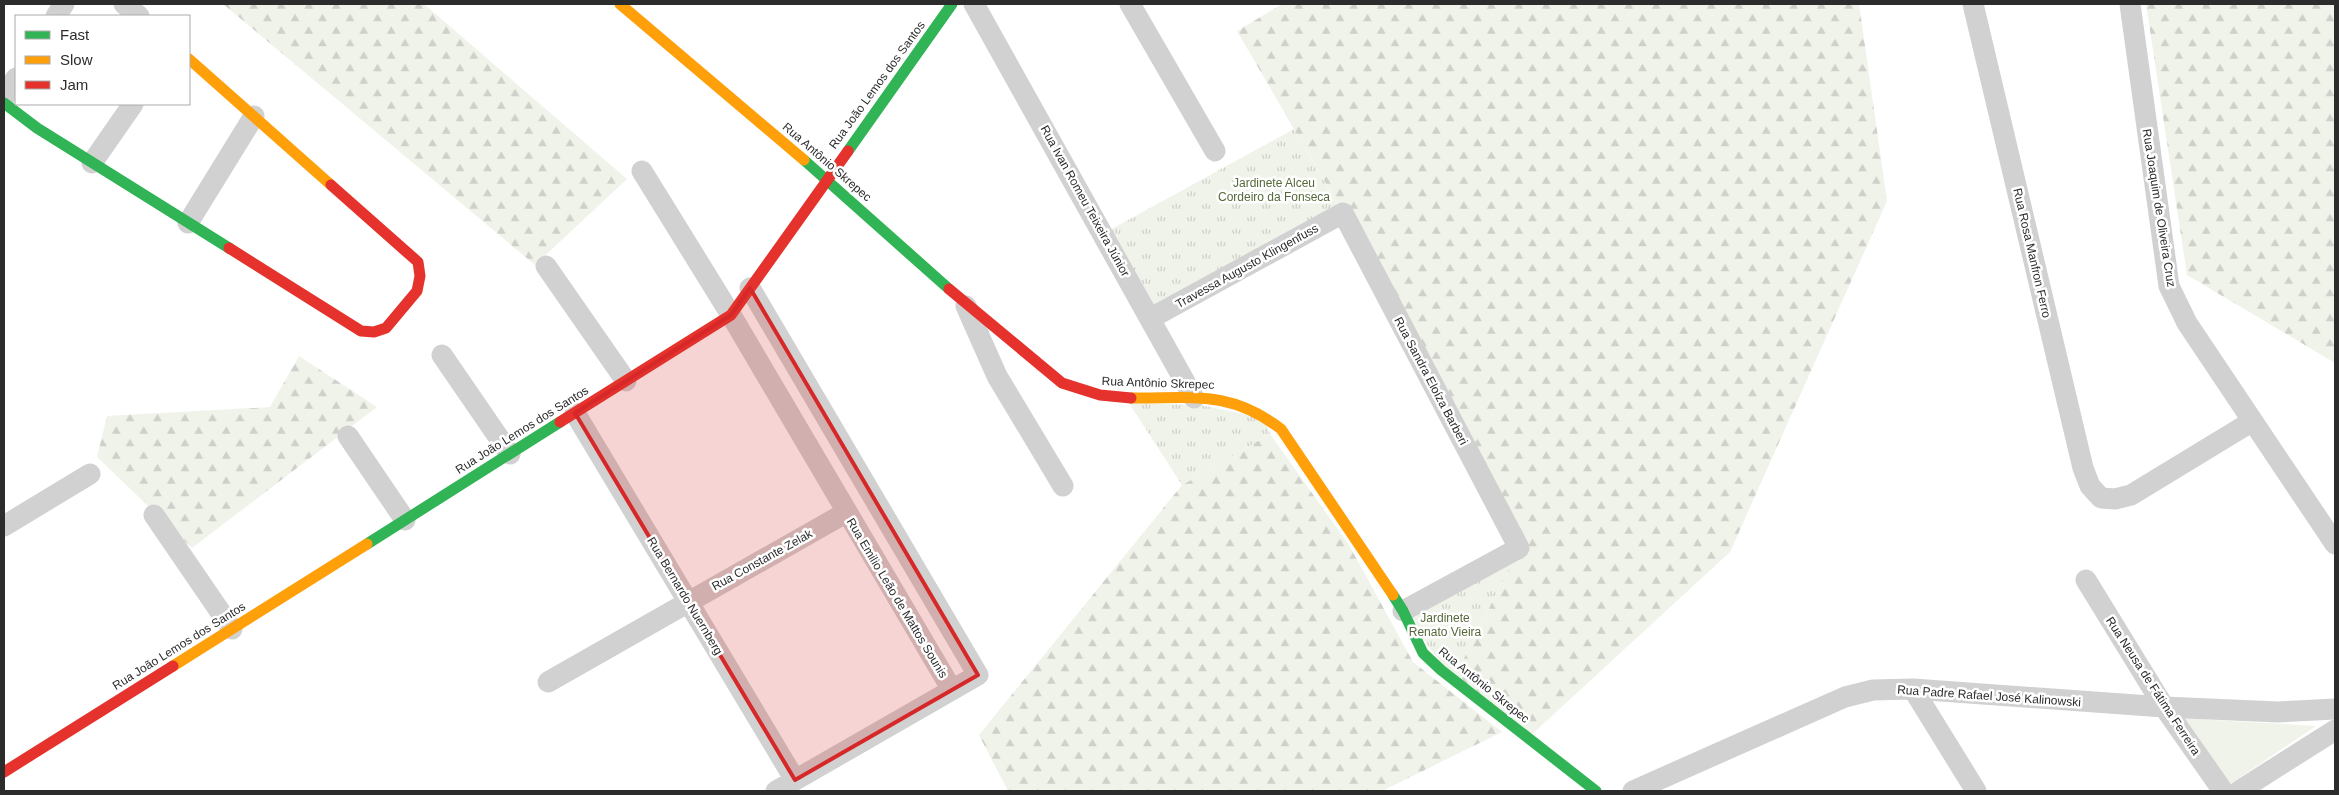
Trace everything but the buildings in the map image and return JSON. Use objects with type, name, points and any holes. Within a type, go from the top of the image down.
[{"type":"street","points":[[57,15],[64,4]]},
{"type":"street","points":[[124,4],[138,15]]},
{"type":"street","name":"Rua Antônio Skrepec","points":[[620,4],[826,179],[966,305],[1050,374],[1075,390],[1108,396],[1221,399],[1268,418],[1281,429],[1403,611],[1424,653],[1441,670],[1596,791]]},
{"type":"street","name":"Rua João Lemos dos Santos","points":[[4,772],[731,315],[952,4]]},
{"type":"street","name":"Rua Ivan Romeu Teixeira Júnior","points":[[974,4],[1194,398]]},
{"type":"street","points":[[1130,4],[1214,150]]},
{"type":"street","name":"Rua Rosa Manfron Ferro","points":[[1973,4],[2083,468],[2090,486],[2101,498],[2115,499],[2131,495],[2251,422]]},
{"type":"street","name":"Rua Joaquim de Oliveira Cruz","points":[[2130,4],[2169,286],[2187,323],[2251,422],[2335,544]]},
{"type":"street","points":[[4,103],[37,128],[361,331],[374,332],[386,328],[417,291],[420,276],[418,262],[190,60]]},
{"type":"street","points":[[4,98],[15,80]]},
{"type":"street","points":[[92,163],[132,105]]},
{"type":"street","points":[[188,223],[254,116]]},
{"type":"street","name":"Rua Emilio Leão de Mattos Sounis","points":[[642,171],[731,315],[952,690],[978,675],[750,288]]},
{"type":"street","name":"Travessa Augusto Klingenfuss","points":[[1151,318],[1342,213]]},
{"type":"street","name":"Rua Sandra Eloíza Barberi","points":[[1342,213],[1519,548],[1403,611]]},
{"type":"street","points":[[546,266],[626,380]]},
{"type":"street","points":[[966,305],[997,376],[1063,486]]},
{"type":"street","points":[[442,355],[510,454]]},
{"type":"street","name":"Rua Bernardo Nuernberg","points":[[576,412],[795,780]]},
{"type":"street","points":[[802,435],[828,420]]},
{"type":"street","points":[[348,436],[405,520]]},
{"type":"street","points":[[4,526],[90,474]]},
{"type":"street","name":"Rua Constante Zelak","points":[[548,682],[847,512]]},
{"type":"street","points":[[154,515],[232,628]]},
{"type":"street","name":"Rua Neusa de Fátima Ferreira","points":[[2086,580],[2164,708],[2223,791]]},
{"type":"street","points":[[1913,689],[1976,791]]},
{"type":"street","name":"Rua Padre Rafael José Kalinowski","points":[[1633,791],[1845,697],[1873,690],[1913,689],[2164,708],[2278,712],[2335,708]]},
{"type":"street","points":[[776,791],[952,690]]},
{"type":"street","points":[[2239,791],[2335,730]]},
{"type":"highlighted area","points":[[750,288],[978,675],[795,780],[575,413],[731,315]]},
{"type":"green space","points":[[223,4],[424,4],[627,179],[535,265]]},
{"type":"green space","points":[[1282,4],[1859,4],[1887,201],[1730,552],[1528,738],[1453,680],[1519,548],[1343,213],[1237,31]]},
{"type":"green space","points":[[2146,4],[2335,4],[2335,363],[2187,275]]},
{"type":"green space","name":"Jardinete Alceu Cordeiro da Fonseca","points":[[1294,129],[1338,205],[1152,306],[1108,231]]},
{"type":"green space","points":[[299,356],[377,407],[192,548],[97,457],[107,416],[270,407]]},
{"type":"green space","points":[[1129,403],[1200,405],[1264,418],[1270,434],[1182,485]]},
{"type":"green space","points":[[1270,434],[1349,545],[1413,662],[1502,732],[1382,791],[1008,791],[979,735],[1182,485]]},
{"type":"green space","name":"Jardinete Renato Vieira","points":[[1519,548],[1453,680],[1403,611]]},
{"type":"green space","points":[[2180,718],[2316,726],[2226,787]]},
{"type":"traffic: fast","points":[[848,151],[952,4]]},
{"type":"traffic: fast","points":[[4,103],[37,128],[229,248]]},
{"type":"traffic: fast","points":[[804,160],[949,289]]},
{"type":"traffic: fast","points":[[367,544],[560,422]]},
{"type":"traffic: fast","points":[[1393,595],[1403,611],[1423,653],[1441,670],[1596,791]]},
{"type":"traffic: slow","points":[[620,4],[804,160]]},
{"type":"traffic: slow","points":[[190,60],[331,185]]},
{"type":"traffic: slow","points":[[1131,398],[1191,398],[1227,402],[1244,407],[1281,429],[1393,595]]},
{"type":"traffic: slow","points":[[173,666],[367,544]]},
{"type":"traffic: jam","points":[[560,422],[731,315],[848,151]]},
{"type":"traffic: jam","points":[[229,248],[361,331],[374,332],[386,328],[417,291],[420,276],[418,262],[331,185]]},
{"type":"traffic: jam","points":[[949,289],[1062,383],[1100,395],[1131,398]]},
{"type":"traffic: jam","points":[[4,772],[173,666]]}]
